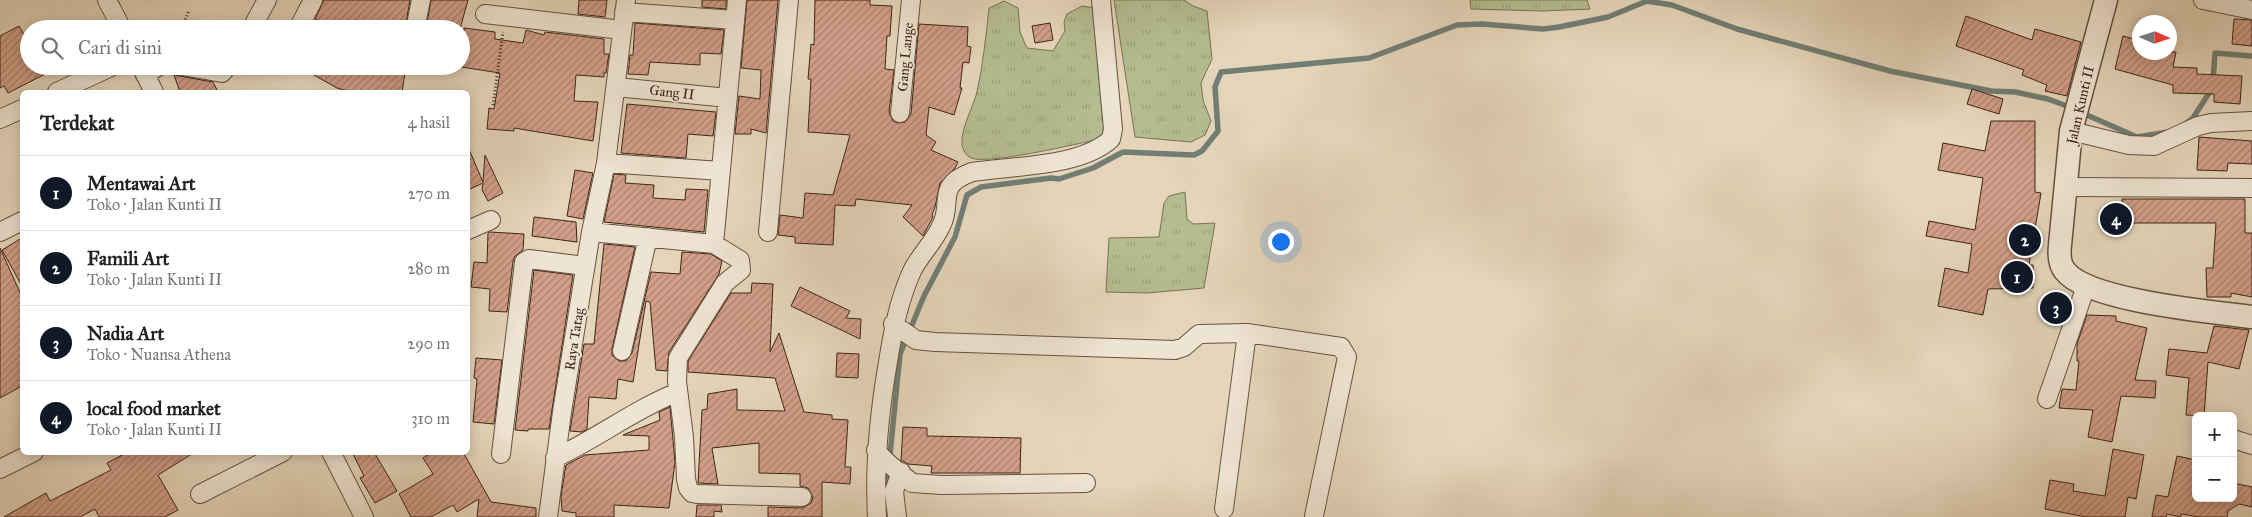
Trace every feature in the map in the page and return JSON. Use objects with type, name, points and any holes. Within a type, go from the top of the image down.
[{"type":"street","points":[[107,0],[117,20]]},
{"type":"street","points":[[260,20],[267,0]]},
{"type":"street","points":[[303,20],[313,0]]},
{"type":"street","points":[[417,20],[421,0]]},
{"type":"street","points":[[714,244],[737,0]]},
{"type":"street","points":[[768,232],[789,0]]},
{"type":"street","name":"Gang Lange","points":[[900,113],[911,0]]},
{"type":"street","points":[[877,517],[889,463],[913,270],[942,226],[945,214],[945,200],[949,188],[956,180],[972,172],[1080,157],[1104,146],[1111,139],[1112,129],[1101,0]]},
{"type":"street","name":"Jalan Kunti II","points":[[2086,286],[2064,271],[2059,255],[2071,131],[2106,0]]},
{"type":"street","points":[[2203,0],[2252,10]]},
{"type":"street","points":[[625,6],[735,20]]},
{"type":"street","name":"Raya Tatag","points":[[548,517],[555,458],[591,232],[606,162],[625,6]]},
{"type":"street","points":[[485,14],[622,30]]},
{"type":"street","points":[[61,90],[94,75]]},
{"type":"street","points":[[150,75],[153,90]]},
{"type":"street","name":"Gang II","points":[[616,87],[728,98]]},
{"type":"street","points":[[0,119],[20,110]]},
{"type":"street","points":[[2071,131],[2129,145],[2154,146],[2198,126],[2211,123],[2252,122]]},
{"type":"street","points":[[606,162],[721,171]]},
{"type":"street","points":[[2066,186],[2252,188]]},
{"type":"street","points":[[470,229],[491,220]]},
{"type":"street","points":[[0,232],[20,222]]},
{"type":"street","points":[[591,232],[714,244],[740,260],[741,270],[725,283],[681,353],[676,369],[684,437],[686,479],[692,493],[802,497]]},
{"type":"street","points":[[622,351],[648,237]]},
{"type":"street","points":[[501,454],[524,262],[529,259],[586,266]]},
{"type":"street","points":[[2047,400],[2086,286],[2170,307],[2252,317]]},
{"type":"street","points":[[904,332],[1175,350],[1184,347],[1199,334],[1247,333],[1341,347],[1347,357],[1314,516]]},
{"type":"street","points":[[1224,509],[1247,333]]},
{"type":"street","points":[[555,458],[581,446],[657,400],[678,392]]},
{"type":"street","points":[[2237,440],[2252,445]]},
{"type":"street","points":[[0,469],[28,455]]},
{"type":"street","points":[[200,494],[277,455]]},
{"type":"street","points":[[333,455],[364,517]]},
{"type":"street","points":[[889,463],[912,483],[942,485],[1086,483]]},
{"type":"street","points":[[889,463],[897,517]]},
{"type":"path","points":[[185,20],[189,11]]},
{"type":"path","points":[[494,105],[506,16]]},
{"type":"green space","points":[[1114,0],[1184,0],[1193,6],[1207,11],[1212,59],[1201,83],[1203,100],[1211,121],[1205,135],[1191,142],[1135,137]]},
{"type":"green space","points":[[1470,0],[1587,0],[1590,9],[1543,11],[1471,9]]},
{"type":"green space","points":[[1004,1],[1018,8],[1020,32],[1027,48],[1053,51],[1065,31],[1064,22],[1067,14],[1082,6],[1095,8],[1106,131],[1100,139],[992,159],[977,159],[969,157],[965,153],[962,146],[962,138],[979,82],[989,8]]},
{"type":"green space","points":[[1185,192],[1187,219],[1193,224],[1215,223],[1204,288],[1147,293],[1106,292],[1109,238],[1159,237],[1164,203],[1169,196]]},
{"type":"building","points":[[324,0],[410,0],[407,20],[315,19]]},
{"type":"building","points":[[431,0],[468,0],[462,20],[428,20]]},
{"type":"building","points":[[579,0],[607,0],[605,17],[578,14]]},
{"type":"building","points":[[702,0],[726,0],[726,9],[702,7]]},
{"type":"building","points":[[747,0],[778,0],[766,133],[751,129],[751,134],[735,134],[739,96],[760,99],[761,70],[741,68]]},
{"type":"building","points":[[815,0],[870,0],[870,5],[892,6],[890,36],[887,36],[885,69],[894,70],[889,112],[893,121],[898,123],[905,122],[911,114],[919,24],[968,27],[967,46],[971,47],[969,63],[963,62],[960,88],[962,88],[954,115],[929,107],[926,135],[936,142],[931,150],[958,162],[955,168],[940,183],[933,217],[923,236],[903,217],[912,205],[856,199],[855,206],[835,205],[833,245],[795,243],[795,237],[778,235],[780,215],[803,218],[805,193],[833,195],[850,135],[808,132],[811,79],[808,79],[811,44],[814,45]]},
{"type":"building","points":[[1966,16],[2032,40],[2035,29],[2081,42],[2067,96],[2045,91],[2047,85],[2022,75],[2024,70],[1956,46]]},
{"type":"building","points":[[2234,19],[2252,20],[2252,46],[2232,44]]},
{"type":"building","points":[[635,23],[724,30],[721,54],[700,53],[700,65],[650,62],[648,75],[628,74],[630,55],[633,55]]},
{"type":"building","points":[[1050,23],[1053,40],[1035,43],[1032,26]]},
{"type":"building","points":[[19,26],[20,75],[43,75],[8,93],[4,86],[0,88],[0,36]]},
{"type":"building","points":[[470,29],[495,32],[495,39],[523,43],[526,30],[544,35],[545,32],[604,39],[604,54],[609,54],[604,77],[576,75],[574,101],[598,102],[593,141],[514,128],[514,131],[487,129],[489,108],[494,109],[500,73],[470,68]]},
{"type":"building","points":[[2123,36],[2132,39],[2132,60],[2174,60],[2173,67],[2197,68],[2197,74],[2242,76],[2240,104],[2214,102],[2214,94],[2173,93],[2173,85],[2115,69]]},
{"type":"building","points":[[174,75],[213,82],[217,90],[179,90]]},
{"type":"building","points":[[314,75],[405,75],[402,90],[344,90]]},
{"type":"building","points":[[1972,89],[2003,99],[1999,114],[1967,104]]},
{"type":"building","points":[[627,104],[716,112],[713,136],[688,134],[686,158],[621,153]]},
{"type":"building","points":[[1991,121],[2035,121],[2035,192],[2041,193],[2029,265],[2033,265],[2033,288],[1988,289],[1983,315],[1938,306],[1945,268],[1968,273],[1972,244],[1926,236],[1929,221],[1975,230],[1983,178],[1938,170],[1943,143],[1985,151]]},
{"type":"building","points":[[2199,137],[2252,141],[2252,164],[2228,163],[2227,171],[2197,170]]},
{"type":"building","points":[[470,152],[483,182],[485,155],[503,193],[488,201],[482,190],[483,183],[470,189]]},
{"type":"building","points":[[575,170],[593,173],[583,219],[567,216]]},
{"type":"building","points":[[614,174],[626,175],[625,183],[654,185],[653,198],[685,200],[686,189],[708,190],[704,232],[604,222]]},
{"type":"building","points":[[2122,199],[2245,199],[2245,233],[2252,233],[2252,297],[2231,293],[2231,297],[2207,297],[2206,268],[2213,268],[2216,223],[2122,223]]},
{"type":"building","points":[[534,217],[576,222],[577,242],[532,236]]},
{"type":"building","points":[[488,233],[524,234],[523,250],[515,256],[513,261],[507,312],[489,311],[490,289],[471,287],[474,262],[487,263]]},
{"type":"building","points":[[20,239],[20,282],[2,250]]},
{"type":"building","points":[[604,244],[635,247],[612,349],[612,355],[619,361],[626,361],[632,353],[651,272],[680,274],[682,252],[711,254],[722,261],[719,274],[669,352],[667,371],[656,370],[650,302],[646,301],[633,382],[618,379],[616,399],[589,397],[587,429],[582,432],[570,431],[584,344],[594,344]]},
{"type":"building","points":[[0,248],[20,293],[20,387],[0,398]]},
{"type":"building","points":[[534,270],[573,275],[549,429],[515,430]]},
{"type":"building","points":[[752,283],[773,284],[770,352],[779,333],[804,412],[832,415],[832,419],[848,420],[845,467],[851,467],[850,484],[822,482],[822,517],[768,517],[768,507],[802,508],[811,503],[813,497],[808,488],[800,486],[800,474],[759,473],[759,443],[712,448],[718,484],[698,483],[702,410],[707,409],[708,394],[737,389],[737,410],[785,411],[775,378],[688,372],[688,361],[731,293],[751,293]]},
{"type":"building","points":[[800,287],[850,311],[846,318],[861,319],[860,339],[791,306]]},
{"type":"building","points":[[2046,295],[2070,298],[2063,321],[2043,318]]},
{"type":"building","points":[[2087,315],[2116,316],[2116,321],[2147,328],[2135,380],[2156,381],[2155,398],[2121,396],[2112,442],[2088,437],[2093,410],[2059,408],[2062,389],[2076,390],[2079,361],[2077,361],[2077,344]]},
{"type":"building","points":[[2214,326],[2249,330],[2239,369],[2208,362],[2204,412],[2192,412],[2192,415],[2186,415],[2189,378],[2166,375],[2169,349],[2207,353]]},
{"type":"building","points":[[837,353],[859,354],[858,378],[836,377]]},
{"type":"building","points":[[476,358],[502,360],[494,424],[473,422],[477,379],[474,378]]},
{"type":"building","points":[[670,407],[675,462],[669,508],[614,505],[614,517],[576,517],[576,513],[562,511],[561,496],[566,465],[585,455],[649,450],[649,436],[623,435],[660,420],[659,412]]},
{"type":"building","points":[[903,427],[927,428],[927,436],[1021,438],[1020,473],[931,473],[932,466],[908,464],[901,460]]},
{"type":"building","points":[[2113,449],[2144,455],[2136,499],[2128,497],[2125,517],[2086,517],[2045,509],[2050,480],[2074,484],[2073,491],[2105,496]]},
{"type":"building","points":[[122,455],[190,455],[158,475],[178,510],[165,517],[99,517],[95,509],[80,517],[4,517],[46,493],[50,501],[111,470],[107,463]]},
{"type":"building","points":[[354,455],[376,455],[397,491],[375,503],[360,478],[364,476]]},
{"type":"building","points":[[428,455],[465,455],[491,502],[536,508],[536,517],[477,517],[479,499],[457,512],[453,505],[431,517],[411,517],[399,494],[433,474],[423,458]]},
{"type":"building","points":[[2177,456],[2192,459],[2192,502],[2237,502],[2237,484],[2252,487],[2252,507],[2239,504],[2228,511],[2227,517],[2199,517],[2181,514],[2181,517],[2167,514],[2166,517],[2152,517],[2156,495],[2168,497]]},
{"type":"building","points":[[697,505],[721,505],[722,512],[714,511],[714,517],[696,517]]},
{"type":"waterway","points":[[888,514],[887,485],[900,354],[924,296],[955,237],[967,195],[981,187],[1051,178],[1059,179],[1093,168],[1123,152],[1194,155],[1202,151],[1218,131],[1215,87],[1221,72],[1369,58],[1457,25],[1482,24],[1543,29],[1559,27],[1608,17],[1647,1],[1672,5],[1737,29],[1890,71],[1991,91],[2015,92],[2048,99],[2072,108]]},
{"type":"waterway","points":[[2213,81],[2215,53],[2252,56]]},
{"type":"waterway","points":[[2185,124],[2193,118],[2211,90]]},
{"type":"waterway","points":[[2080,112],[2137,137],[2168,132]]},
{"type":"place","name":"local food market","points":[[2116,219]]},
{"type":"place","name":"Famili Art","points":[[2025,240]]},
{"type":"place","name":"Mentawai Art","points":[[2017,277]]},
{"type":"place","name":"Nadia Art","points":[[2056,308]]}]
